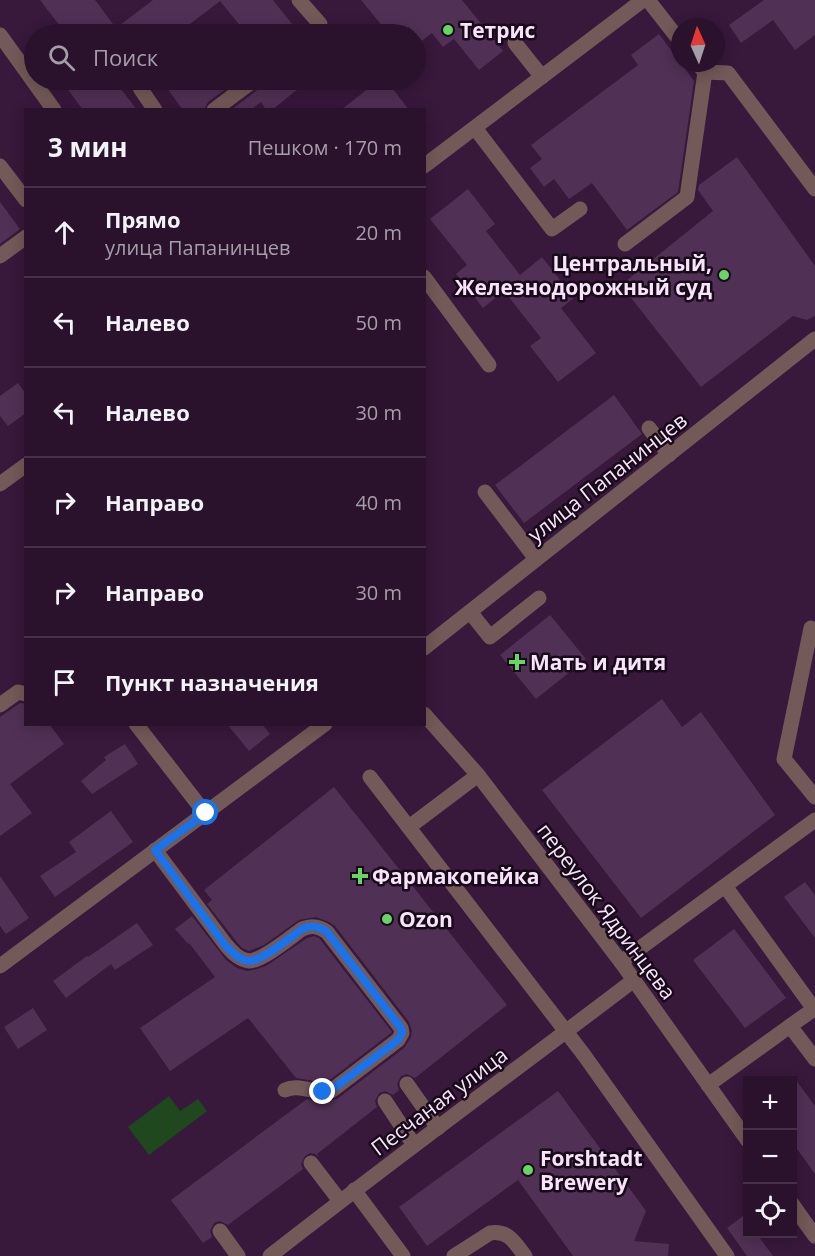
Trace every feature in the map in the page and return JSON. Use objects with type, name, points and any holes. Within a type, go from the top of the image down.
[{"type":"street","points":[[299,0],[320,24]]},
{"type":"street","points":[[426,165],[643,0]]},
{"type":"street","points":[[648,0],[671,29]]},
{"type":"street","points":[[0,35],[24,68]]},
{"type":"street","points":[[514,43],[542,77]]},
{"type":"street","points":[[625,244],[687,197],[701,72]]},
{"type":"street","points":[[723,72],[728,73],[815,189]]},
{"type":"street","points":[[40,90],[53,108]]},
{"type":"street","points":[[141,90],[154,108]]},
{"type":"street","points":[[217,108],[241,90]]},
{"type":"street","points":[[475,128],[552,229],[580,209]]},
{"type":"street","points":[[0,165],[24,197]]},
{"type":"street","points":[[0,256],[24,238]]},
{"type":"street","points":[[426,280],[489,365]]},
{"type":"street","name":"улица Папанинцев","points":[[426,646],[815,339]]},
{"type":"street","points":[[649,428],[669,455]]},
{"type":"street","points":[[0,484],[24,466]]},
{"type":"street","points":[[485,492],[536,559]]},
{"type":"street","points":[[470,612],[490,637],[539,598]]},
{"type":"street","points":[[811,628],[784,759],[815,797]]},
{"type":"street","points":[[0,705],[18,692],[24,694]]},
{"type":"street","name":"переулок Ядринцева","points":[[426,716],[478,775],[621,962],[743,1135]]},
{"type":"street","points":[[138,726],[206,813]]},
{"type":"street","points":[[0,966],[322,726]]},
{"type":"street","points":[[409,827],[478,775]]},
{"type":"street","points":[[370,777],[584,1055],[727,1256]]},
{"type":"street","points":[[621,962],[815,820]]},
{"type":"street","points":[[155,850],[225,945],[237,957],[249,961],[262,958],[302,929],[315,926],[322,929],[327,932],[401,1028],[402,1033],[398,1040],[331,1090],[319,1092],[294,1087],[285,1089]]},
{"type":"street","points":[[708,1085],[814,1009],[725,886]]},
{"type":"street","name":"Песчаная улица","points":[[277,1254],[354,1190],[634,980]]},
{"type":"street","points":[[790,1026],[815,1059]]},
{"type":"street","points":[[407,1084],[438,1128]]},
{"type":"street","points":[[385,1101],[414,1145]]},
{"type":"street","points":[[311,1163],[340,1201]]},
{"type":"street","points":[[354,1190],[404,1256]]},
{"type":"street","points":[[797,1210],[814,1231]]},
{"type":"street","points":[[220,1231],[238,1256]]},
{"type":"street","points":[[454,1256],[490,1233],[502,1233],[512,1238],[525,1256]]},
{"type":"green space","points":[[169,1096],[180,1111],[198,1099],[207,1111],[149,1155],[128,1127]]},
{"type":"building","points":[[40,0],[95,0],[113,24],[58,24]]},
{"type":"building","points":[[153,0],[273,0],[292,24],[239,24],[220,1],[190,24],[121,24]]},
{"type":"building","name":"Тетрис","points":[[361,0],[462,0],[503,51],[479,70],[454,39],[443,47],[432,33],[426,38],[426,24],[381,24]]},
{"type":"building","points":[[764,0],[815,0],[815,35],[795,50],[773,20],[741,43],[729,25]]},
{"type":"building","points":[[659,34],[671,50],[671,72],[687,72],[694,81],[678,192],[627,230],[592,183],[569,199],[554,179],[544,187],[530,168],[542,159],[531,145],[638,65],[631,55]]},
{"type":"building","points":[[68,90],[122,90],[135,108],[82,108]]},
{"type":"building","points":[[168,90],[224,90],[208,102],[205,108],[182,108]]},
{"type":"building","points":[[257,90],[297,90],[274,108],[265,108],[261,102],[254,108],[234,108]]},
{"type":"building","points":[[366,90],[394,90],[407,108],[344,108]]},
{"type":"building","name":"Центральный, Железнодорожный суд","points":[[737,157],[815,266],[815,316],[807,320],[793,316],[701,387],[621,285],[713,211],[698,190],[699,185]]},
{"type":"building","points":[[468,189],[495,224],[486,231],[520,275],[542,257],[574,298],[561,308],[596,353],[558,382],[530,346],[541,338],[504,291],[483,308],[456,274],[467,265],[430,219]]},
{"type":"building","points":[[0,202],[20,229],[0,244]]},
{"type":"building","points":[[18,383],[24,391],[24,414],[8,426],[0,416],[0,396]]},
{"type":"building","points":[[614,395],[642,434],[524,523],[495,485]]},
{"type":"building","points":[[550,615],[586,659],[536,699],[500,655]]},
{"type":"building","points":[[662,699],[682,727],[701,712],[775,815],[641,918],[542,790]]},
{"type":"building","points":[[20,703],[24,704],[24,726],[50,726],[64,744],[10,784],[32,813],[0,836],[0,717]]},
{"type":"building","points":[[229,726],[264,726],[270,734],[249,751]]},
{"type":"building","points":[[125,744],[138,764],[92,794],[81,781],[106,760],[104,757]]},
{"type":"building","points":[[334,787],[507,1005],[415,1078],[407,1074],[401,1076],[397,1084],[399,1090],[393,1095],[385,1091],[379,1093],[375,1101],[377,1107],[317,1154],[319,1157],[310,1153],[305,1156],[301,1164],[303,1169],[228,1225],[220,1221],[214,1223],[210,1231],[212,1237],[203,1243],[171,1200],[307,1099],[325,1102],[337,1099],[404,1048],[411,1037],[409,1022],[335,926],[329,922],[316,917],[299,920],[264,945],[249,951],[242,948],[207,904],[212,900],[204,890]]},
{"type":"building","points":[[111,811],[133,842],[55,897],[40,876],[76,852],[69,842]]},
{"type":"building","points":[[0,876],[29,918],[6,934],[0,926]]},
{"type":"building","points":[[805,882],[815,895],[815,938],[784,897]]},
{"type":"building","points":[[192,916],[226,960],[237,968],[247,971],[266,966],[307,938],[314,936],[319,938],[392,1032],[327,1082],[320,1082],[296,1078],[248,1018],[170,1071],[140,1028],[215,977],[175,929]]},
{"type":"building","points":[[137,923],[153,945],[115,970],[111,964],[66,998],[53,981]]},
{"type":"building","points":[[734,929],[786,998],[745,1028],[693,960]]},
{"type":"building","points":[[33,1008],[47,1030],[18,1049],[4,1027]]},
{"type":"building","points":[[797,1082],[815,1106],[815,1174],[797,1149]]},
{"type":"building","points":[[558,1091],[646,1211],[634,1241],[669,1244],[668,1256],[573,1256],[518,1180],[427,1246],[399,1207]]},
{"type":"building","points":[[743,1216],[743,1238],[760,1238],[773,1256],[747,1256],[727,1228]]},
{"type":"place","name":"Тетрис","points":[[448,30]]},
{"type":"place","name":"Центральный, Железнодорожный суд","points":[[724,275]]},
{"type":"place","name":"Мать и дитя","points":[[517,662]]},
{"type":"place","name":"Фармакопейка","points":[[360,876]]},
{"type":"place","name":"Ozon","points":[[387,919]]},
{"type":"place","name":"Forshtadt Brewery","points":[[528,1170]]},
{"type":"route","points":[[206,813],[155,850],[225,945],[237,957],[249,961],[262,958],[302,929],[315,926],[322,929],[327,932],[401,1028],[401,1038],[334,1088],[323,1092]]}]
